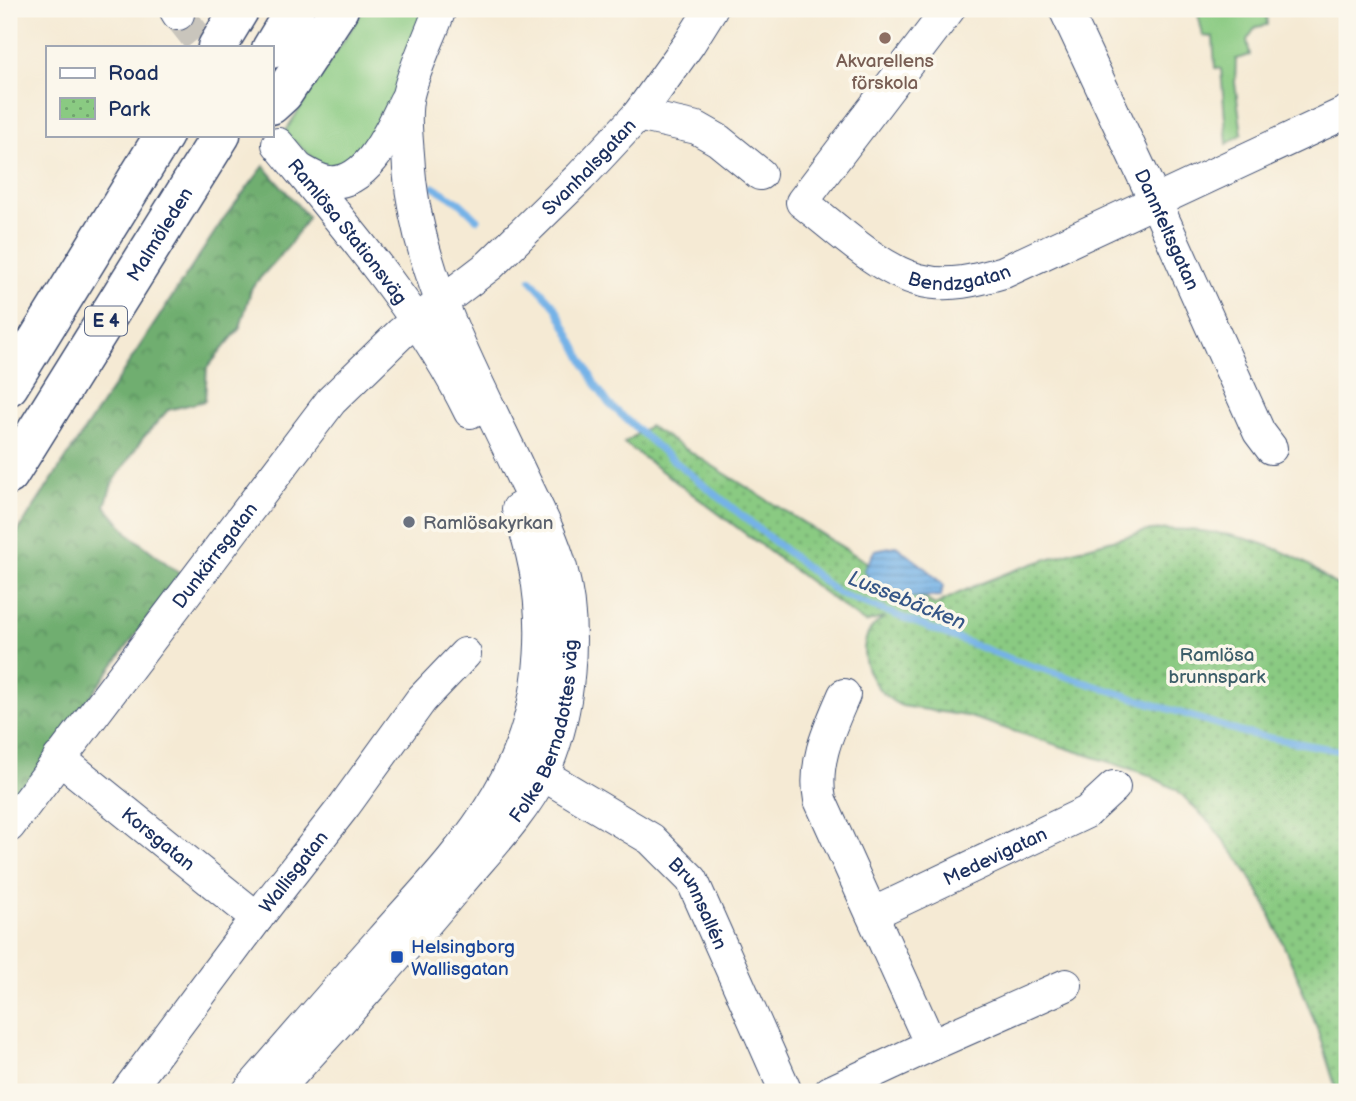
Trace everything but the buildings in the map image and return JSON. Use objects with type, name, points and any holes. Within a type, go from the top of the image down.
[{"type":"highway","points":[[206,46],[219,9]]},
{"type":"highway","points":[[218,46],[240,9]]},
{"type":"highway","points":[[273,46],[295,9]]},
{"type":"highway","points":[[273,103],[283,94],[339,9]]},
{"type":"highway","name":"E 4","points":[[9,386],[163,136]]},
{"type":"highway","name":"Malmöleden","points":[[9,475],[212,150],[236,136]]},
{"type":"street","name":"Ramlösa Stationsväg","points":[[429,312],[415,220],[407,134],[407,97],[440,9]]},
{"type":"street","name":"Svanhalsgatan","points":[[429,312],[490,265],[638,115],[711,9]]},
{"type":"street","name":"Bendzgatan","points":[[949,9],[802,202],[897,271],[918,280],[947,284],[1004,272],[1347,112]]},
{"type":"street","name":"Dannfeltsgatan","points":[[1065,9],[1259,432],[1271,448]]},
{"type":"street","points":[[298,168],[326,182],[344,179],[361,170],[380,149],[407,97]]},
{"type":"street","points":[[638,115],[697,128],[718,140],[760,174]]},
{"type":"street","name":"Ramlösa Stationsväg","points":[[278,144],[429,312]]},
{"type":"street","name":"Dunkärrsgatan","points":[[9,826],[331,401],[363,367],[429,312]]},
{"type":"street","name":"Folke Bernadottes väg","points":[[275,1092],[397,957],[501,836],[528,800],[555,745],[564,705],[571,629],[566,589],[554,544],[429,312]]},
{"type":"street","name":"Folke Bernadottes väg","points":[[248,1092],[470,835],[497,796],[514,764],[534,702],[542,648],[541,613],[536,569],[528,536],[458,387],[429,312]]},
{"type":"street","name":"Wallisgatan","points":[[127,1092],[345,805],[421,700],[465,654]]},
{"type":"street","points":[[844,695],[827,734],[818,766],[820,800],[931,1045]]},
{"type":"street","name":"Korsgatan","points":[[59,758],[257,918]]},
{"type":"street","name":"Brunnsallén","points":[[542,774],[651,838],[692,880],[786,1092]]},
{"type":"street","name":"Medevigatan","points":[[872,914],[1087,812],[1114,787]]},
{"type":"street","points":[[830,1092],[1066,985]]},
{"type":"green space","points":[[364,9],[430,9],[371,148],[339,168],[320,164],[284,133]]},
{"type":"green space","points":[[1197,9],[1266,9],[1267,25],[1256,27],[1247,40],[1250,55],[1236,59],[1235,83],[1242,134],[1227,144],[1221,69],[1215,68],[1213,37],[1203,36]]},
{"type":"green space","points":[[264,166],[308,217],[288,247],[252,287],[240,328],[207,368],[205,401],[168,410],[143,438],[112,484],[105,506],[129,534],[180,574],[9,808],[9,545],[224,218]]},
{"type":"green space","name":"Ramlösa brunnspark","points":[[649,426],[935,605],[1014,570],[1151,530],[1171,529],[1229,535],[1267,545],[1302,561],[1334,584],[1347,589],[1347,1092],[1337,1092],[1317,1028],[1264,901],[1243,865],[1210,823],[1177,790],[1146,774],[967,716],[902,706],[893,701],[876,685],[870,675],[864,653],[869,632],[885,617],[865,623],[624,443]]},
{"type":"water","points":[[896,546],[943,585],[941,596],[892,598],[875,590],[864,570],[875,550]]},
{"type":"waterway","name":"Lussebäcken","points":[[434,187],[460,203],[477,219]]},
{"type":"waterway","name":"Lussebäcken","points":[[531,280],[555,306],[595,384],[609,404],[662,451],[838,593],[1011,659],[1244,733],[1347,752]]},
{"type":"tunnel","points":[[178,14],[203,46]]},
{"type":"place","name":"Akvarellens förskola","points":[[885,38]]},
{"type":"place","name":"Ramlösakyrkan","points":[[409,522]]},
{"type":"place","name":"Helsingborg Wallisgatan","points":[[397,957]]}]
